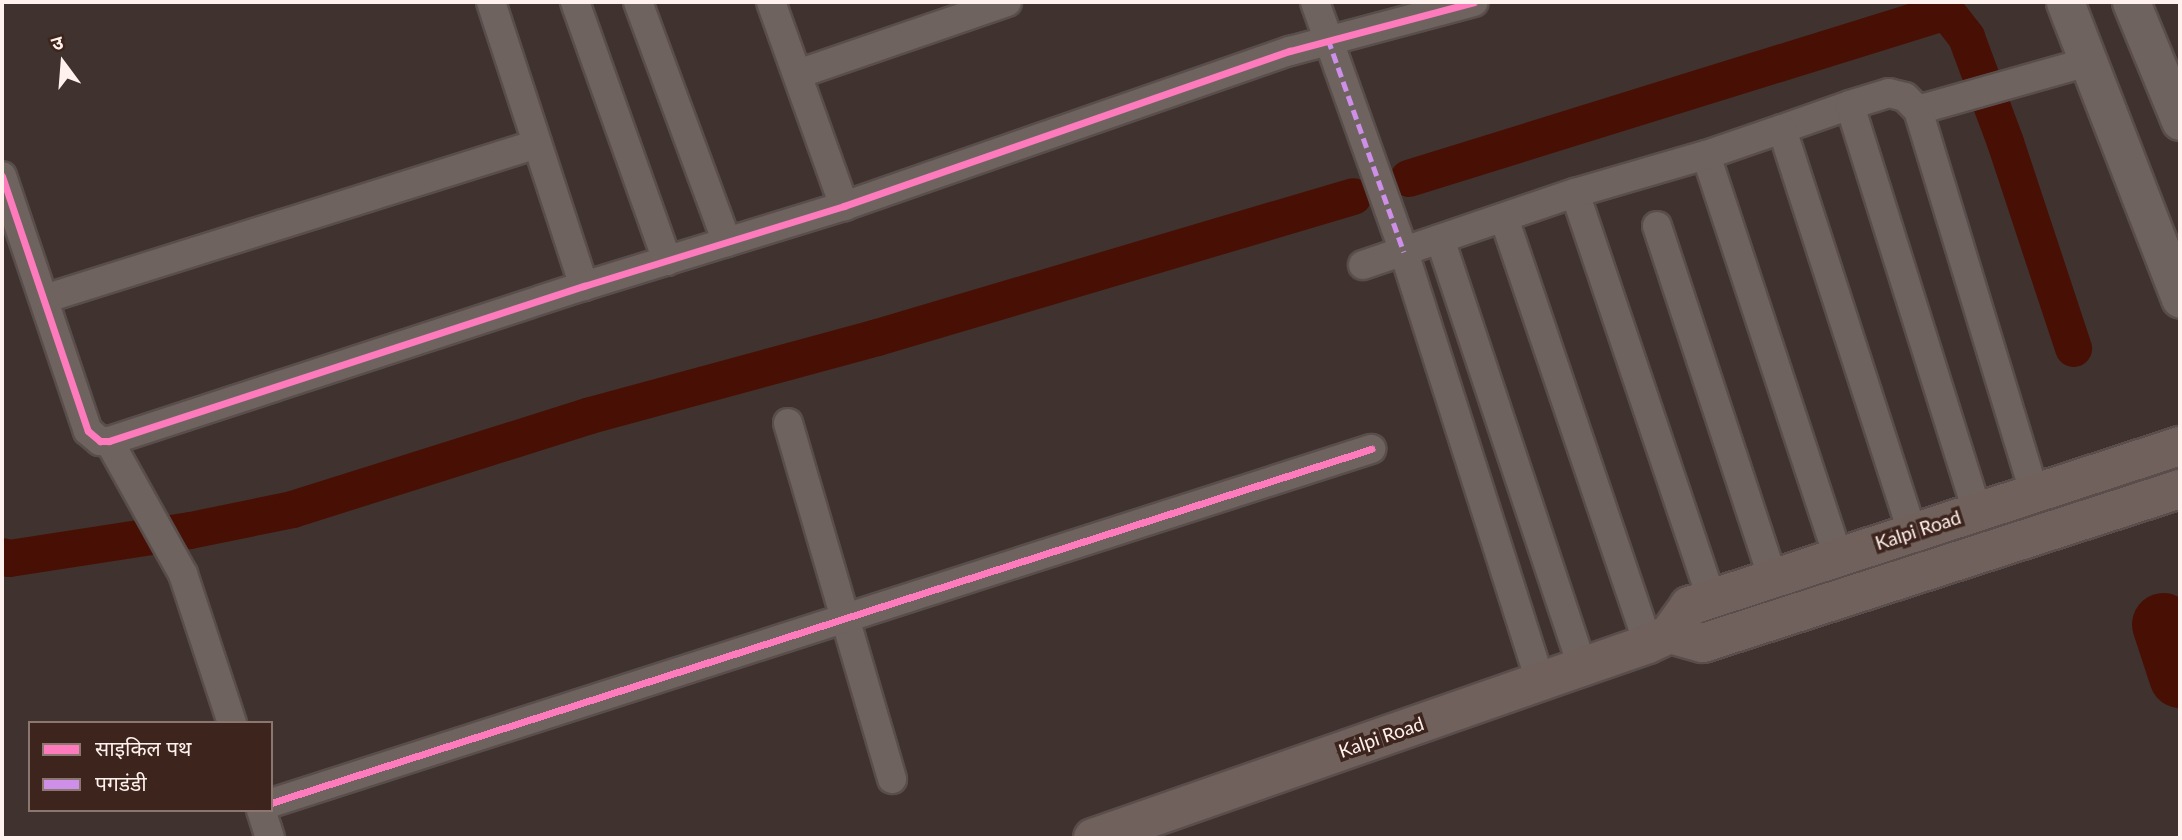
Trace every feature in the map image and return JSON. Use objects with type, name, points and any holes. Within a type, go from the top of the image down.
[{"type":"main road","name":"Kalpi Road","points":[[1093,838],[1658,639],[1689,606],[1711,598],[2180,446]]},
{"type":"main road","points":[[1658,639],[1703,643],[2180,489]]},
{"type":"street","points":[[491,2],[584,286]]},
{"type":"street","points":[[575,2],[667,261]]},
{"type":"street","points":[[638,2],[727,242]]},
{"type":"street","points":[[771,2],[844,206]]},
{"type":"street","points":[[798,74],[1007,2]]},
{"type":"street","points":[[1315,2],[1404,252],[1540,681]]},
{"type":"street","points":[[2065,2],[2180,299]]},
{"type":"street","points":[[2131,2],[2180,121]]},
{"type":"street","points":[[2,176],[88,431],[100,441],[109,441],[584,286],[844,206],[1328,39],[1466,3]]},
{"type":"street","points":[[1918,110],[2088,62]]},
{"type":"street","points":[[1363,265],[1575,193],[1706,156],[1850,105],[1889,93],[1905,97],[1918,110],[2034,493]]},
{"type":"street","points":[[1850,105],[1977,511]]},
{"type":"street","points":[[1782,129],[1912,532]]},
{"type":"street","points":[[44,299],[537,144]]},
{"type":"street","points":[[1706,156],[1839,556]]},
{"type":"street","points":[[1575,193],[1711,598]]},
{"type":"street","points":[[1504,218],[1658,639]]},
{"type":"street","points":[[1657,226],[1773,578]]},
{"type":"street","points":[[1440,239],[1582,667]]},
{"type":"street","points":[[788,423],[892,779]]},
{"type":"street","points":[[109,441],[179,567],[231,721]]},
{"type":"street","points":[[273,802],[1370,449]]},
{"type":"street","points":[[262,812],[270,838]]},
{"type":"waterway","points":[[1408,178],[1946,11],[1966,37],[2005,142],[2073,348]]},
{"type":"waterway","points":[[2,556],[9,558],[190,530],[292,509],[590,415],[877,337],[1353,196]]},
{"type":"waterway","points":[[2163,624],[2180,676]]},
{"type":"marked path","points":[[1328,39],[1404,252]]},
{"type":"cycle path","points":[[2,176],[88,431],[100,441],[109,441],[584,286],[844,206],[1290,51],[1474,2]]},
{"type":"cycle path","points":[[273,802],[1371,449]]}]
